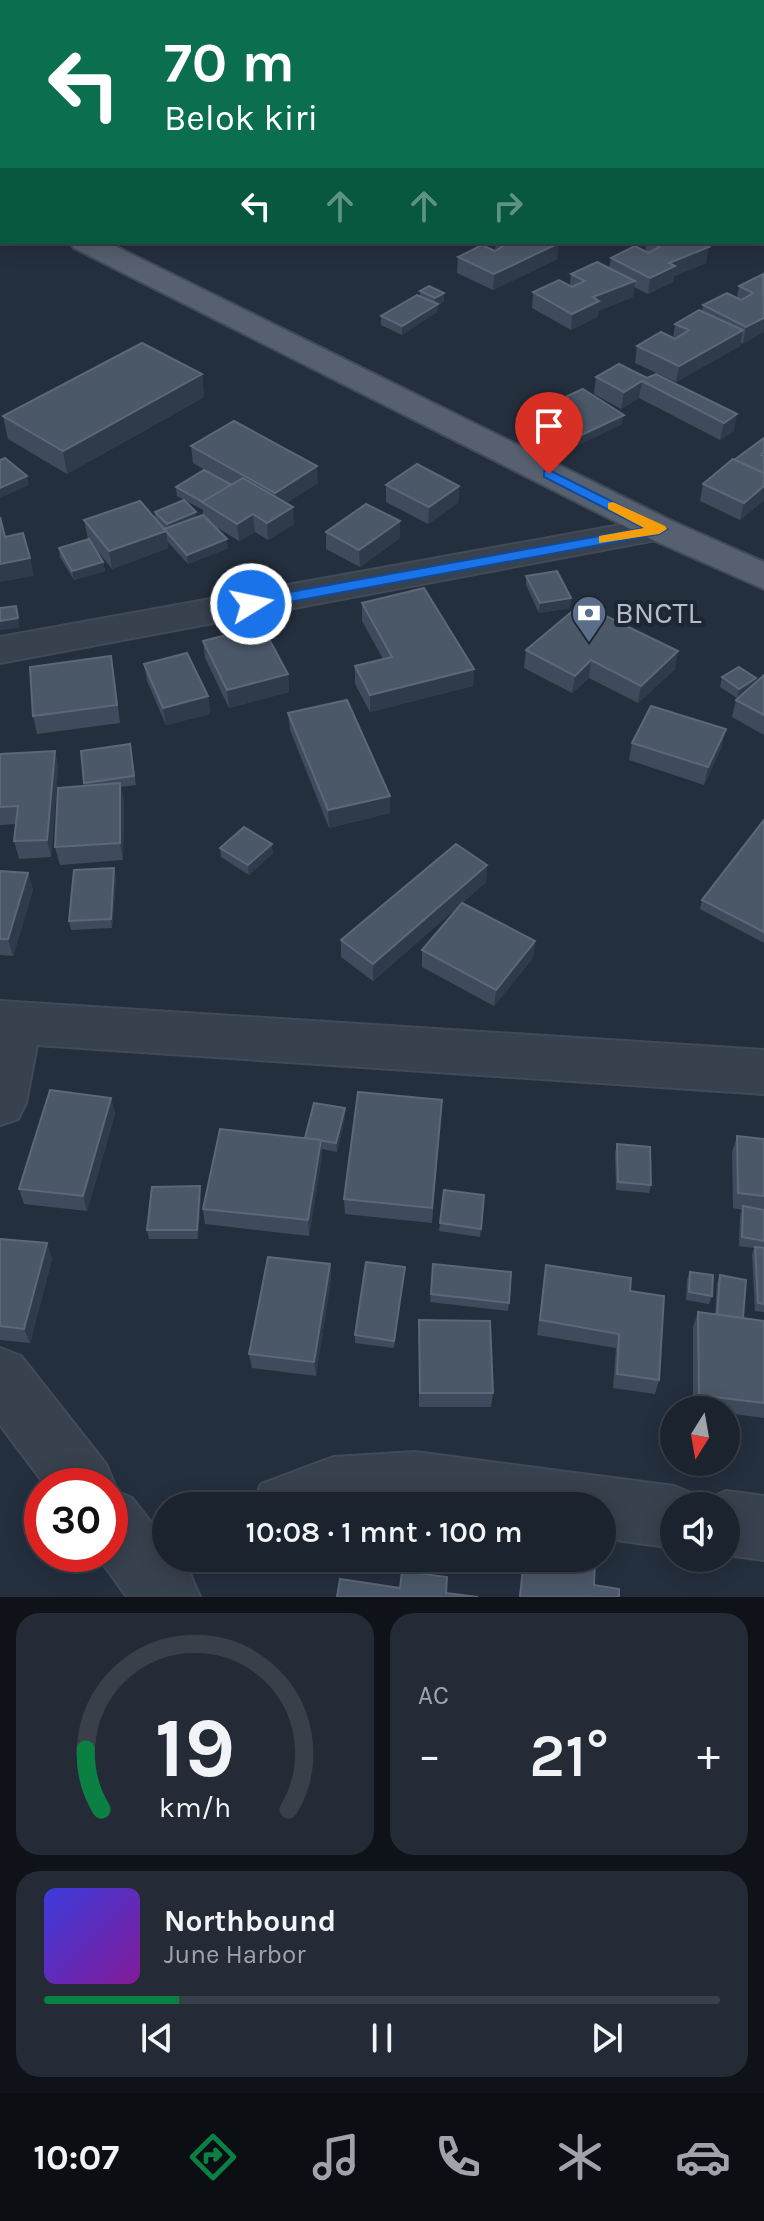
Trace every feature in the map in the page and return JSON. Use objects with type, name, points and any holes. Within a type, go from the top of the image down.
[{"type":"main road","points":[[88,244],[659,529],[764,577]]},
{"type":"street","points":[[0,650],[659,529]]},
{"type":"street","points":[[0,1103],[8,1023],[764,1072]]},
{"type":"street","points":[[0,1377],[70,1468]]},
{"type":"street","points":[[322,1492],[333,1488],[415,1483],[484,1492]]},
{"type":"street","points":[[616,1509],[660,1515]]},
{"type":"street","points":[[740,1525],[764,1528]]},
{"type":"building","points":[[506,244],[557,244],[494,274],[458,257],[482,245],[495,251]]},
{"type":"building","points":[[654,244],[702,244],[709,247],[669,263],[675,266],[650,278],[611,258],[635,246],[648,253],[660,247]]},
{"type":"building","points":[[597,262],[635,281],[593,297],[599,301],[572,314],[533,292],[559,280],[572,287],[585,281],[571,274]]},
{"type":"building","points":[[763,274],[764,318],[746,327],[703,305],[727,293],[741,300],[753,293],[739,286]]},
{"type":"building","points":[[429,286],[444,293],[435,298],[420,291]]},
{"type":"building","points":[[417,295],[438,304],[402,326],[381,316]]},
{"type":"building","points":[[699,310],[743,330],[679,366],[637,346],[661,332],[675,339],[689,330],[675,324]]},
{"type":"building","points":[[142,343],[202,374],[63,451],[3,416]]},
{"type":"building","points":[[619,364],[647,378],[656,374],[737,414],[724,423],[642,381],[624,392],[596,377]]},
{"type":"building","points":[[583,389],[624,415],[575,438],[534,411]]},
{"type":"building","points":[[234,421],[317,466],[275,493],[191,446]]},
{"type":"building","points":[[764,438],[764,452],[761,455],[764,456],[764,473],[734,460]]},
{"type":"building","points":[[5,458],[27,476],[0,488],[0,460]]},
{"type":"building","points":[[733,459],[764,473],[764,486],[744,503],[703,484]]},
{"type":"building","points":[[417,464],[459,486],[429,507],[386,485]]},
{"type":"building","points":[[204,470],[232,485],[203,502],[176,487]]},
{"type":"building","points":[[243,478],[293,507],[267,523],[253,514],[237,524],[202,502]]},
{"type":"building","points":[[184,500],[196,512],[167,524],[155,512]]},
{"type":"building","points":[[140,501],[166,531],[109,551],[84,520]]},
{"type":"building","points":[[366,504],[400,521],[359,550],[326,532]]},
{"type":"building","points":[[203,515],[227,539],[187,555],[164,529]]},
{"type":"building","points":[[0,517],[5,537],[23,533],[30,558],[0,564]]},
{"type":"building","points":[[89,539],[103,562],[72,571],[59,548]]},
{"type":"building","points":[[557,571],[571,598],[540,603],[526,576]]},
{"type":"building","points":[[424,588],[474,669],[370,695],[355,666],[392,657],[362,603]]},
{"type":"building","name":"BNCTL","points":[[581,604],[678,651],[641,686],[591,660],[575,676],[526,650]]},
{"type":"building","points":[[16,606],[18,618],[0,621],[0,608]]},
{"type":"building","points":[[262,626],[288,674],[227,690],[203,641]]},
{"type":"building","points":[[187,653],[208,696],[163,708],[144,664]]},
{"type":"building","points":[[111,656],[117,705],[33,716],[30,667]]},
{"type":"building","points":[[739,667],[756,678],[739,689],[722,677]]},
{"type":"building","points":[[764,675],[764,715],[736,700]]},
{"type":"building","points":[[347,700],[390,796],[328,810],[288,713]]},
{"type":"building","points":[[651,706],[726,729],[708,767],[632,743]]},
{"type":"building","points":[[130,744],[134,776],[84,783],[81,751]]},
{"type":"building","points":[[55,751],[47,840],[14,841],[18,806],[0,807],[0,754]]},
{"type":"building","points":[[120,783],[120,843],[55,847],[58,788]]},
{"type":"building","points":[[764,820],[764,932],[702,900]]},
{"type":"building","points":[[244,827],[272,844],[248,865],[220,848]]},
{"type":"building","points":[[456,844],[487,865],[373,964],[341,940]]},
{"type":"building","points":[[114,868],[111,919],[69,921],[74,870]]},
{"type":"building","points":[[0,871],[28,873],[8,939],[0,939]]},
{"type":"building","points":[[462,903],[535,941],[496,990],[422,950]]},
{"type":"building","points":[[50,1090],[111,1098],[83,1196],[19,1189]]},
{"type":"building","points":[[358,1092],[442,1100],[432,1208],[344,1199]]},
{"type":"building","points":[[314,1103],[345,1108],[336,1143],[305,1138]]},
{"type":"building","points":[[220,1129],[321,1140],[308,1220],[203,1209]]},
{"type":"building","points":[[737,1136],[764,1139],[764,1196],[738,1193]]},
{"type":"building","points":[[617,1144],[650,1147],[651,1185],[618,1182]]},
{"type":"building","points":[[200,1186],[197,1230],[147,1230],[152,1187]]},
{"type":"building","points":[[444,1190],[484,1195],[481,1229],[440,1223]]},
{"type":"building","points":[[743,1206],[764,1210],[764,1241],[742,1237]]},
{"type":"building","points":[[0,1239],[47,1243],[24,1329],[0,1326]]},
{"type":"building","points":[[755,1247],[764,1248],[764,1304],[758,1303]]},
{"type":"building","points":[[268,1257],[330,1264],[314,1362],[249,1354]]},
{"type":"building","points":[[366,1262],[405,1267],[394,1341],[355,1335]]},
{"type":"building","points":[[433,1264],[511,1272],[509,1303],[431,1294]]},
{"type":"building","points":[[546,1265],[631,1278],[630,1291],[664,1296],[659,1380],[617,1374],[619,1334],[540,1320]]},
{"type":"building","points":[[690,1272],[713,1275],[712,1296],[689,1292]]},
{"type":"building","points":[[720,1275],[746,1280],[743,1318],[717,1315]]},
{"type":"building","points":[[698,1312],[764,1321],[764,1403],[740,1400],[740,1396],[699,1395]]},
{"type":"building","points":[[419,1320],[490,1321],[493,1393],[420,1393]]},
{"type":"building","points":[[402,1572],[410,1572],[447,1577],[446,1593],[478,1597],[337,1597],[340,1579],[400,1588]]},
{"type":"building","points":[[523,1572],[595,1572],[594,1585],[619,1589],[619,1597],[520,1597]]},
{"type":"slow traffic","points":[[605,539],[659,529],[613,506]]},
{"type":"place","name":"BNCTL","points":[[589,644]]},
{"type":"route","points":[[251,604],[659,529],[549,474]]}]
